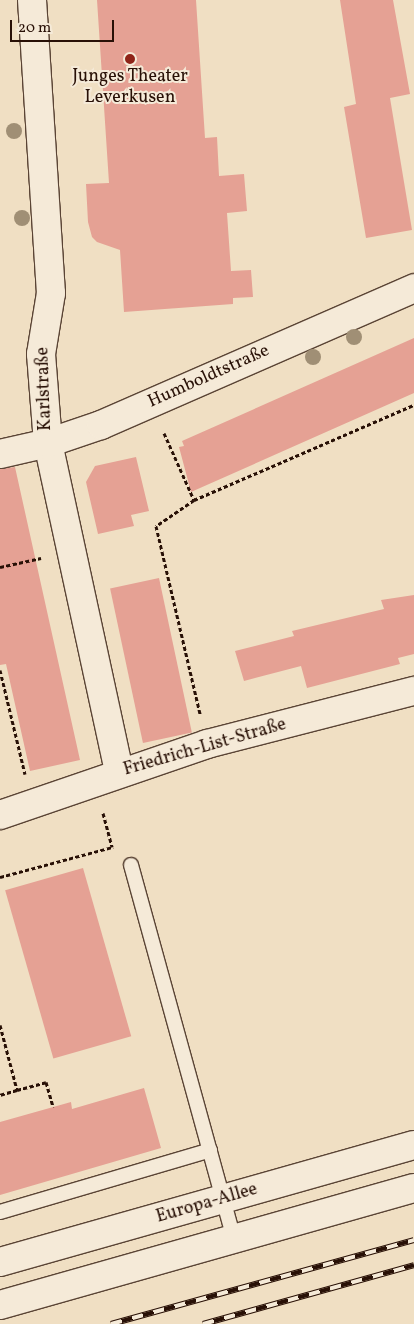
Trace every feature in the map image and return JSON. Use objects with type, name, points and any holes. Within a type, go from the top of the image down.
[{"type":"street","name":"Karlstraße","points":[[32,0],[51,293],[41,354],[48,443],[119,772]]},
{"type":"street","name":"Humboldtstraße","points":[[0,454],[48,443],[101,425],[414,288]]},
{"type":"street","name":"Friedrich-List-Straße","points":[[0,815],[119,772],[207,744],[414,691]]},
{"type":"street","name":"Europa-Allee","points":[[0,1262],[414,1145]]},
{"type":"street","points":[[0,1305],[414,1188]]},
{"type":"lane","points":[[131,865],[234,1238]]},
{"type":"lane","points":[[0,1212],[210,1150]]},
{"type":"path","points":[[151,402],[194,500]]},
{"type":"path","points":[[207,744],[156,526],[194,500],[414,405]]},
{"type":"path","points":[[0,567],[71,551]]},
{"type":"path","points":[[0,670],[32,803]]},
{"type":"path","points":[[104,813],[112,847],[131,865]]},
{"type":"path","points":[[0,877],[112,847]]},
{"type":"path","points":[[0,1025],[17,1090]]},
{"type":"path","points":[[0,1095],[46,1082],[53,1107]]},
{"type":"building","points":[[97,0],[196,0],[205,138],[217,137],[219,176],[244,174],[247,211],[227,213],[231,271],[251,270],[253,297],[233,298],[233,304],[124,312],[120,250],[97,242],[92,237],[88,222],[86,184],[109,183]]},
{"type":"building","points":[[340,0],[393,0],[410,94],[390,98],[412,230],[366,238],[344,107],[356,104]]},
{"type":"building","points":[[414,338],[414,393],[191,492],[179,447],[184,446],[182,441]]},
{"type":"building","points":[[136,457],[149,511],[131,515],[134,526],[98,534],[86,482],[95,466]]},
{"type":"building","points":[[15,467],[80,760],[30,771],[6,664],[0,665],[0,469]]},
{"type":"building","points":[[159,578],[192,733],[143,743],[110,588]]},
{"type":"building","points":[[414,595],[414,654],[398,658],[400,664],[307,688],[301,666],[244,681],[235,651],[294,636],[292,631],[384,609],[381,600]]},
{"type":"building","points":[[83,868],[131,1036],[53,1059],[5,890]]},
{"type":"building","points":[[144,1088],[161,1148],[0,1195],[0,1122],[71,1102],[72,1109]]},
{"type":"railway","points":[[111,1324],[414,1240]]},
{"type":"railway","points":[[203,1324],[414,1265]]},
{"type":"place","name":"Junges Theater Leverkusen","points":[[130,59]]}]
